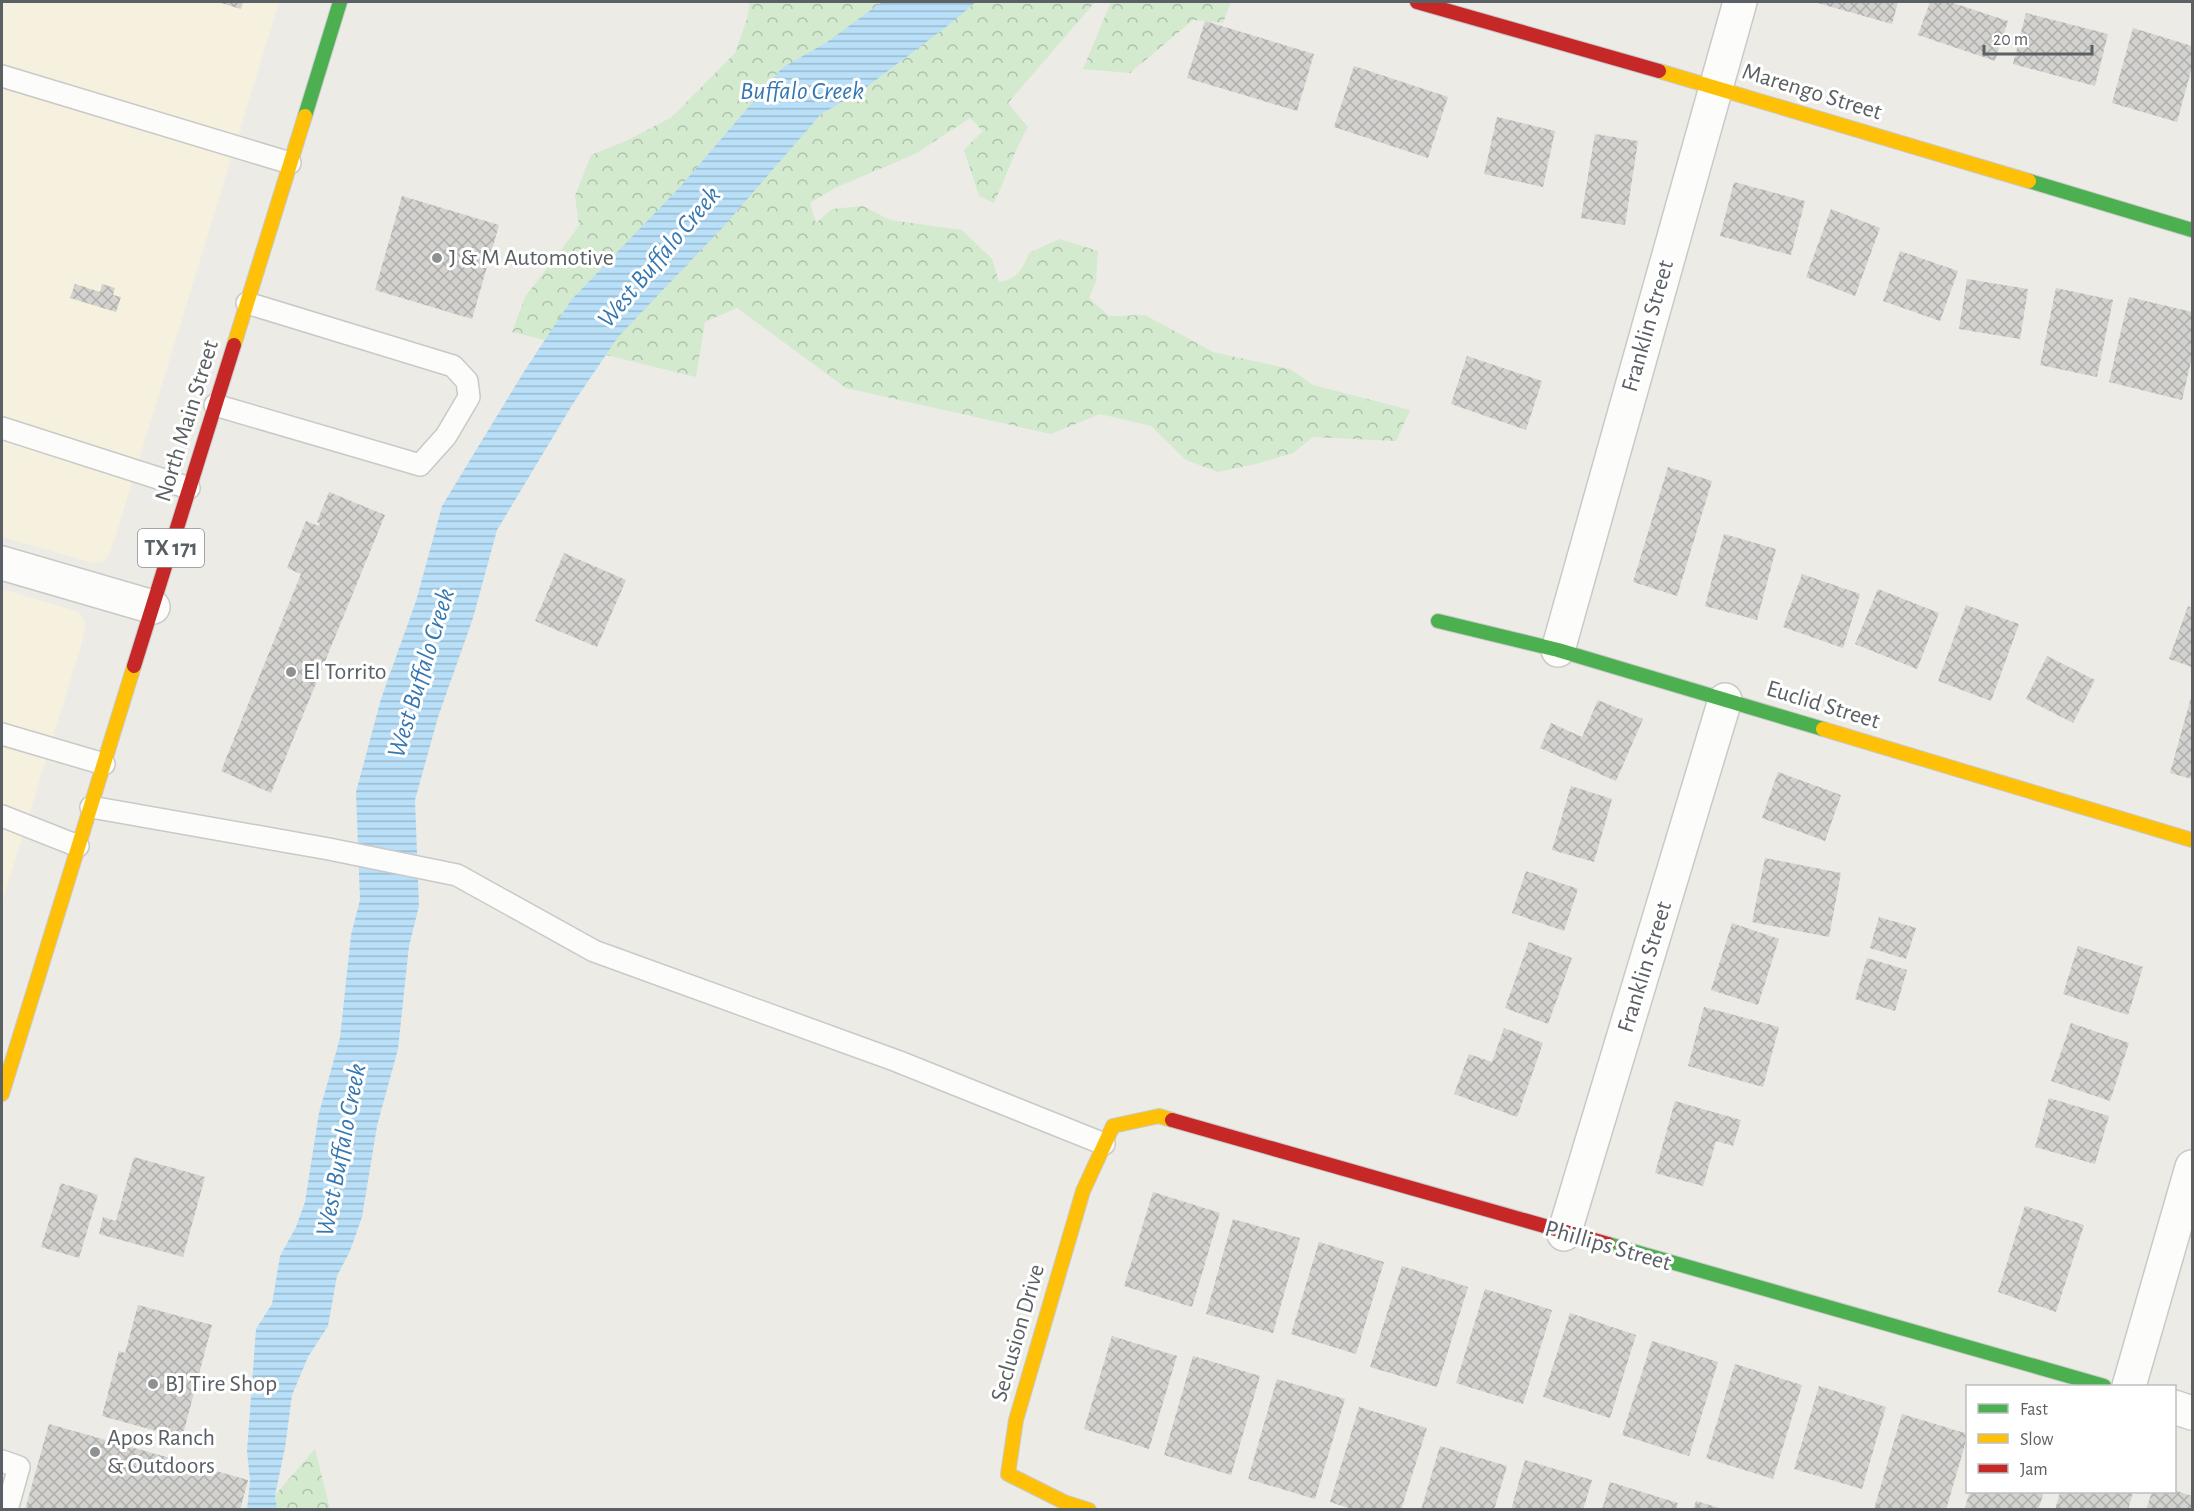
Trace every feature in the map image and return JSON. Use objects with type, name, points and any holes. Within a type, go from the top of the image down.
[{"type":"street","name":"North Main Street","points":[[2,1094],[340,2]]},
{"type":"street","name":"Marengo Street","points":[[1417,2],[1715,87],[2193,230]]},
{"type":"street","name":"Franklin Street","points":[[1558,650],[1740,2]]},
{"type":"street","points":[[2,563],[153,607]]},
{"type":"street","name":"Euclid Street","points":[[1438,621],[1558,650],[2193,840]]},
{"type":"street","name":"Franklin Street","points":[[1564,1234],[1725,700]]},
{"type":"street","name":"Phillips Street","points":[[1109,1135],[1159,1116],[1564,1234],[2100,1385]]},
{"type":"street","name":"Seclusion Drive","points":[[1089,1509],[1064,1502],[1008,1474],[1016,1420],[1083,1191],[1109,1135]]},
{"type":"street","points":[[2130,1385],[2193,1167]]},
{"type":"street","points":[[2176,1407],[2193,1413]]},
{"type":"lane","points":[[2,76],[290,163]]},
{"type":"lane","points":[[215,405],[420,465],[446,436],[469,397],[467,381],[453,366],[247,303]]},
{"type":"lane","points":[[2,428],[189,488]]},
{"type":"lane","points":[[2,734],[104,764]]},
{"type":"lane","points":[[91,807],[361,855],[457,876],[594,951],[1109,1135]]},
{"type":"lane","points":[[2,816],[78,846]]},
{"type":"lane","points":[[2,1461],[19,1467],[7,1509]]},
{"type":"shaded area","points":[[2,2],[279,2],[112,548],[108,557],[102,562],[93,563],[2,537]]},
{"type":"shaded area","points":[[2,589],[79,612],[86,626],[2,903]]},
{"type":"green space","points":[[750,2],[1095,2],[1008,103],[1028,127],[994,203],[979,196],[964,150],[983,131],[970,118],[915,154],[835,188],[810,203],[816,223],[832,209],[863,206],[890,220],[962,230],[992,259],[999,282],[1015,276],[1029,253],[1059,239],[1098,251],[1096,281],[1089,298],[1109,316],[1145,315],[1213,352],[1290,369],[1313,385],[1410,410],[1396,441],[1313,437],[1293,453],[1218,472],[1186,460],[1151,426],[1100,414],[1051,434],[846,388],[737,308],[705,322],[696,377],[512,332],[525,297],[579,226],[575,196],[591,155],[628,140],[672,117],[735,53],[747,19]]},
{"type":"green space","points":[[1111,2],[1231,2],[1223,23],[1193,20],[1130,73],[1083,69]]},
{"type":"green space","points":[[315,1449],[330,1509],[277,1509],[275,1495]]},
{"type":"water","name":"Buffalo Creek","points":[[882,2],[976,2],[860,92],[821,114],[724,226],[618,337],[574,402],[497,530],[473,618],[438,717],[415,800],[419,906],[409,946],[398,1049],[377,1126],[362,1217],[350,1251],[337,1276],[328,1326],[308,1357],[292,1395],[285,1448],[275,1495],[277,1509],[247,1510],[250,1480],[247,1451],[256,1329],[272,1304],[280,1256],[296,1227],[305,1202],[319,1113],[340,1038],[351,935],[360,900],[356,792],[381,699],[416,601],[442,506],[525,370],[572,299],[680,187],[782,68],[827,42]]},
{"type":"building","points":[[217,2],[243,2],[241,9]]},
{"type":"building","points":[[1814,2],[1898,2],[1892,24]]},
{"type":"building","points":[[1930,2],[1950,2],[2008,21],[1995,61],[1918,35]]},
{"type":"building","points":[[2026,13],[2108,34],[2095,86],[2013,64]]},
{"type":"building","points":[[1205,21],[1314,54],[1297,111],[1187,78]]},
{"type":"building","points":[[2133,28],[2192,46],[2192,67],[2177,122],[2112,103]]},
{"type":"building","points":[[1354,66],[1448,97],[1428,158],[1334,127]]},
{"type":"building","points":[[1497,117],[1555,131],[1543,187],[1484,174]]},
{"type":"building","points":[[1595,134],[1638,141],[1625,225],[1581,218]]},
{"type":"building","points":[[1734,182],[1805,201],[1791,255],[1720,236]]},
{"type":"building","name":"J & M Automotive","points":[[402,196],[499,225],[472,319],[375,290]]},
{"type":"building","points":[[1831,209],[1880,228],[1855,296],[1806,277]]},
{"type":"building","points":[[1900,251],[1958,271],[1940,321],[1883,301]]},
{"type":"building","points":[[1967,279],[2028,289],[2020,339],[1959,329]]},
{"type":"building","points":[[75,284],[100,292],[102,284],[115,288],[113,295],[121,297],[116,312],[70,298]]},
{"type":"building","points":[[2056,288],[2113,300],[2097,377],[2040,365]]},
{"type":"building","points":[[2129,297],[2192,312],[2192,357],[2182,400],[2109,382]]},
{"type":"building","points":[[1467,356],[1542,381],[1526,430],[1451,404]]},
{"type":"building","points":[[1668,467],[1712,481],[1677,596],[1633,582]]},
{"type":"building","name":"El Torrito","points":[[329,492],[385,515],[271,793],[221,771],[301,574],[287,568],[306,521],[319,526],[320,523],[317,522]]},
{"type":"building","points":[[1724,534],[1776,549],[1757,620],[1705,606]]},
{"type":"building","points":[[564,553],[626,580],[597,647],[535,621]]},
{"type":"building","points":[[1802,574],[1860,594],[1843,648],[1783,627]]},
{"type":"building","points":[[1878,589],[1939,613],[1917,669],[1855,644]]},
{"type":"building","points":[[1966,605],[2019,624],[1991,701],[1938,681]]},
{"type":"building","points":[[2188,606],[2192,608],[2192,667],[2169,659]]},
{"type":"building","points":[[2047,656],[2095,680],[2073,723],[2026,699]]},
{"type":"building","points":[[2192,694],[2192,779],[2170,773]]},
{"type":"building","points":[[1598,700],[1643,719],[1616,781],[1540,748],[1551,723],[1582,737]]},
{"type":"building","points":[[1778,772],[1841,795],[1825,841],[1762,818]]},
{"type":"building","points":[[1571,786],[1612,799],[1594,862],[1552,850]]},
{"type":"building","points":[[1765,858],[1841,873],[1829,937],[1752,922]]},
{"type":"building","points":[[1526,871],[1578,889],[1564,931],[1512,913]]},
{"type":"building","points":[[1879,917],[1916,928],[1906,959],[1870,948]]},
{"type":"building","points":[[1732,923],[1779,939],[1758,1005],[1711,990]]},
{"type":"building","points":[[1529,942],[1572,958],[1548,1024],[1505,1008]]},
{"type":"building","points":[[2078,946],[2143,967],[2128,1015],[2063,994]]},
{"type":"building","points":[[1867,958],[1907,970],[1895,1011],[1855,999]]},
{"type":"building","points":[[1704,1007],[1779,1027],[1763,1087],[1688,1066]]},
{"type":"building","points":[[2071,1023],[2129,1043],[2110,1101],[2051,1081]]},
{"type":"building","points":[[1504,1028],[1543,1043],[1517,1117],[1454,1094],[1469,1054],[1492,1062]]},
{"type":"building","points":[[2049,1098],[2109,1116],[2095,1164],[2035,1147]]},
{"type":"building","points":[[1675,1101],[1741,1120],[1733,1146],[1716,1141],[1703,1186],[1655,1173]]},
{"type":"building","points":[[134,1157],[205,1177],[183,1257],[99,1234],[103,1217],[116,1221]]},
{"type":"building","points":[[61,1183],[98,1195],[79,1258],[41,1247]]},
{"type":"building","points":[[1153,1192],[1220,1213],[1192,1307],[1124,1286]]},
{"type":"building","points":[[2025,1206],[2084,1225],[2056,1312],[1998,1292]]},
{"type":"building","points":[[1233,1219],[1300,1238],[1273,1333],[1206,1314]]},
{"type":"building","points":[[1319,1242],[1384,1262],[1356,1354],[1291,1334]]},
{"type":"building","points":[[1402,1266],[1468,1287],[1437,1387],[1370,1367]]},
{"type":"building","points":[[1485,1289],[1552,1310],[1523,1404],[1456,1383]]},
{"type":"building","name":"BJ Tire Shop","points":[[138,1305],[212,1325],[182,1438],[102,1416],[119,1351],[125,1353]]},
{"type":"building","points":[[1570,1313],[1636,1335],[1610,1418],[1543,1397]]},
{"type":"building","points":[[1112,1336],[1177,1356],[1149,1449],[1084,1429]]},
{"type":"building","points":[[1652,1341],[1718,1362],[1689,1456],[1622,1435]]},
{"type":"building","points":[[1193,1356],[1260,1376],[1231,1475],[1164,1455]]},
{"type":"building","points":[[1735,1364],[1802,1385],[1773,1479],[1706,1458]]},
{"type":"building","points":[[1277,1379],[1345,1399],[1315,1499],[1248,1479]]},
{"type":"building","points":[[1819,1386],[1886,1407],[1862,1489],[1794,1469]]},
{"type":"building","points":[[1359,1407],[1427,1428],[1401,1510],[1355,1510],[1330,1502]]},
{"type":"building","points":[[1902,1414],[1966,1433],[1966,1441],[1946,1510],[1874,1509]]},
{"type":"building","name":"Apos Ranch & Outdoors","points":[[49,1424],[248,1480],[240,1510],[25,1510]]},
{"type":"building","points":[[1440,1446],[1507,1466],[1494,1510],[1421,1510]]},
{"type":"building","points":[[1525,1460],[1592,1480],[1583,1510],[1511,1510]]},
{"type":"building","points":[[1610,1482],[1678,1503],[1676,1510],[1602,1510]]},
{"type":"building","points":[[2176,1491],[2192,1496],[2192,1510],[2146,1510],[2152,1493],[2176,1493]]},
{"type":"building","points":[[1970,1493],[2044,1493],[2038,1510],[1964,1510]]},
{"type":"building","points":[[2060,1493],[2133,1493],[2128,1510],[2055,1510]]},
{"type":"building","points":[[1696,1501],[1723,1509],[1723,1510],[1693,1510]]},
{"type":"traffic: fast","points":[[305,116],[340,2]]},
{"type":"traffic: fast","points":[[2029,181],[2192,230]]},
{"type":"traffic: fast","points":[[1438,621],[1558,650],[1823,729]]},
{"type":"traffic: fast","points":[[1608,1244],[2101,1385]]},
{"type":"traffic: slow","points":[[1659,71],[2029,181]]},
{"type":"traffic: slow","points":[[234,345],[305,116]]},
{"type":"traffic: slow","points":[[2,1094],[134,666]]},
{"type":"traffic: slow","points":[[1823,729],[2192,840]]},
{"type":"traffic: slow","points":[[1089,1510],[1064,1502],[1008,1474],[1016,1420],[1083,1191],[1113,1126],[1159,1116],[1172,1120]]},
{"type":"traffic: jam","points":[[1417,2],[1659,71]]},
{"type":"traffic: jam","points":[[134,666],[234,345]]},
{"type":"traffic: jam","points":[[1172,1120],[1608,1244]]},
{"type":"place","name":"J & M Automotive","points":[[437,258]]},
{"type":"place","name":"El Torrito","points":[[291,672]]},
{"type":"place","name":"BJ Tire Shop","points":[[153,1384]]},
{"type":"place","name":"Apos Ranch & Outdoors","points":[[95,1452]]},
{"type":"water label","name":"West Buffalo Creek","points":[[659,257]]},
{"type":"water label","name":"West Buffalo Creek","points":[[421,673]]},
{"type":"water label","name":"West Buffalo Creek","points":[[341,1150]]}]
